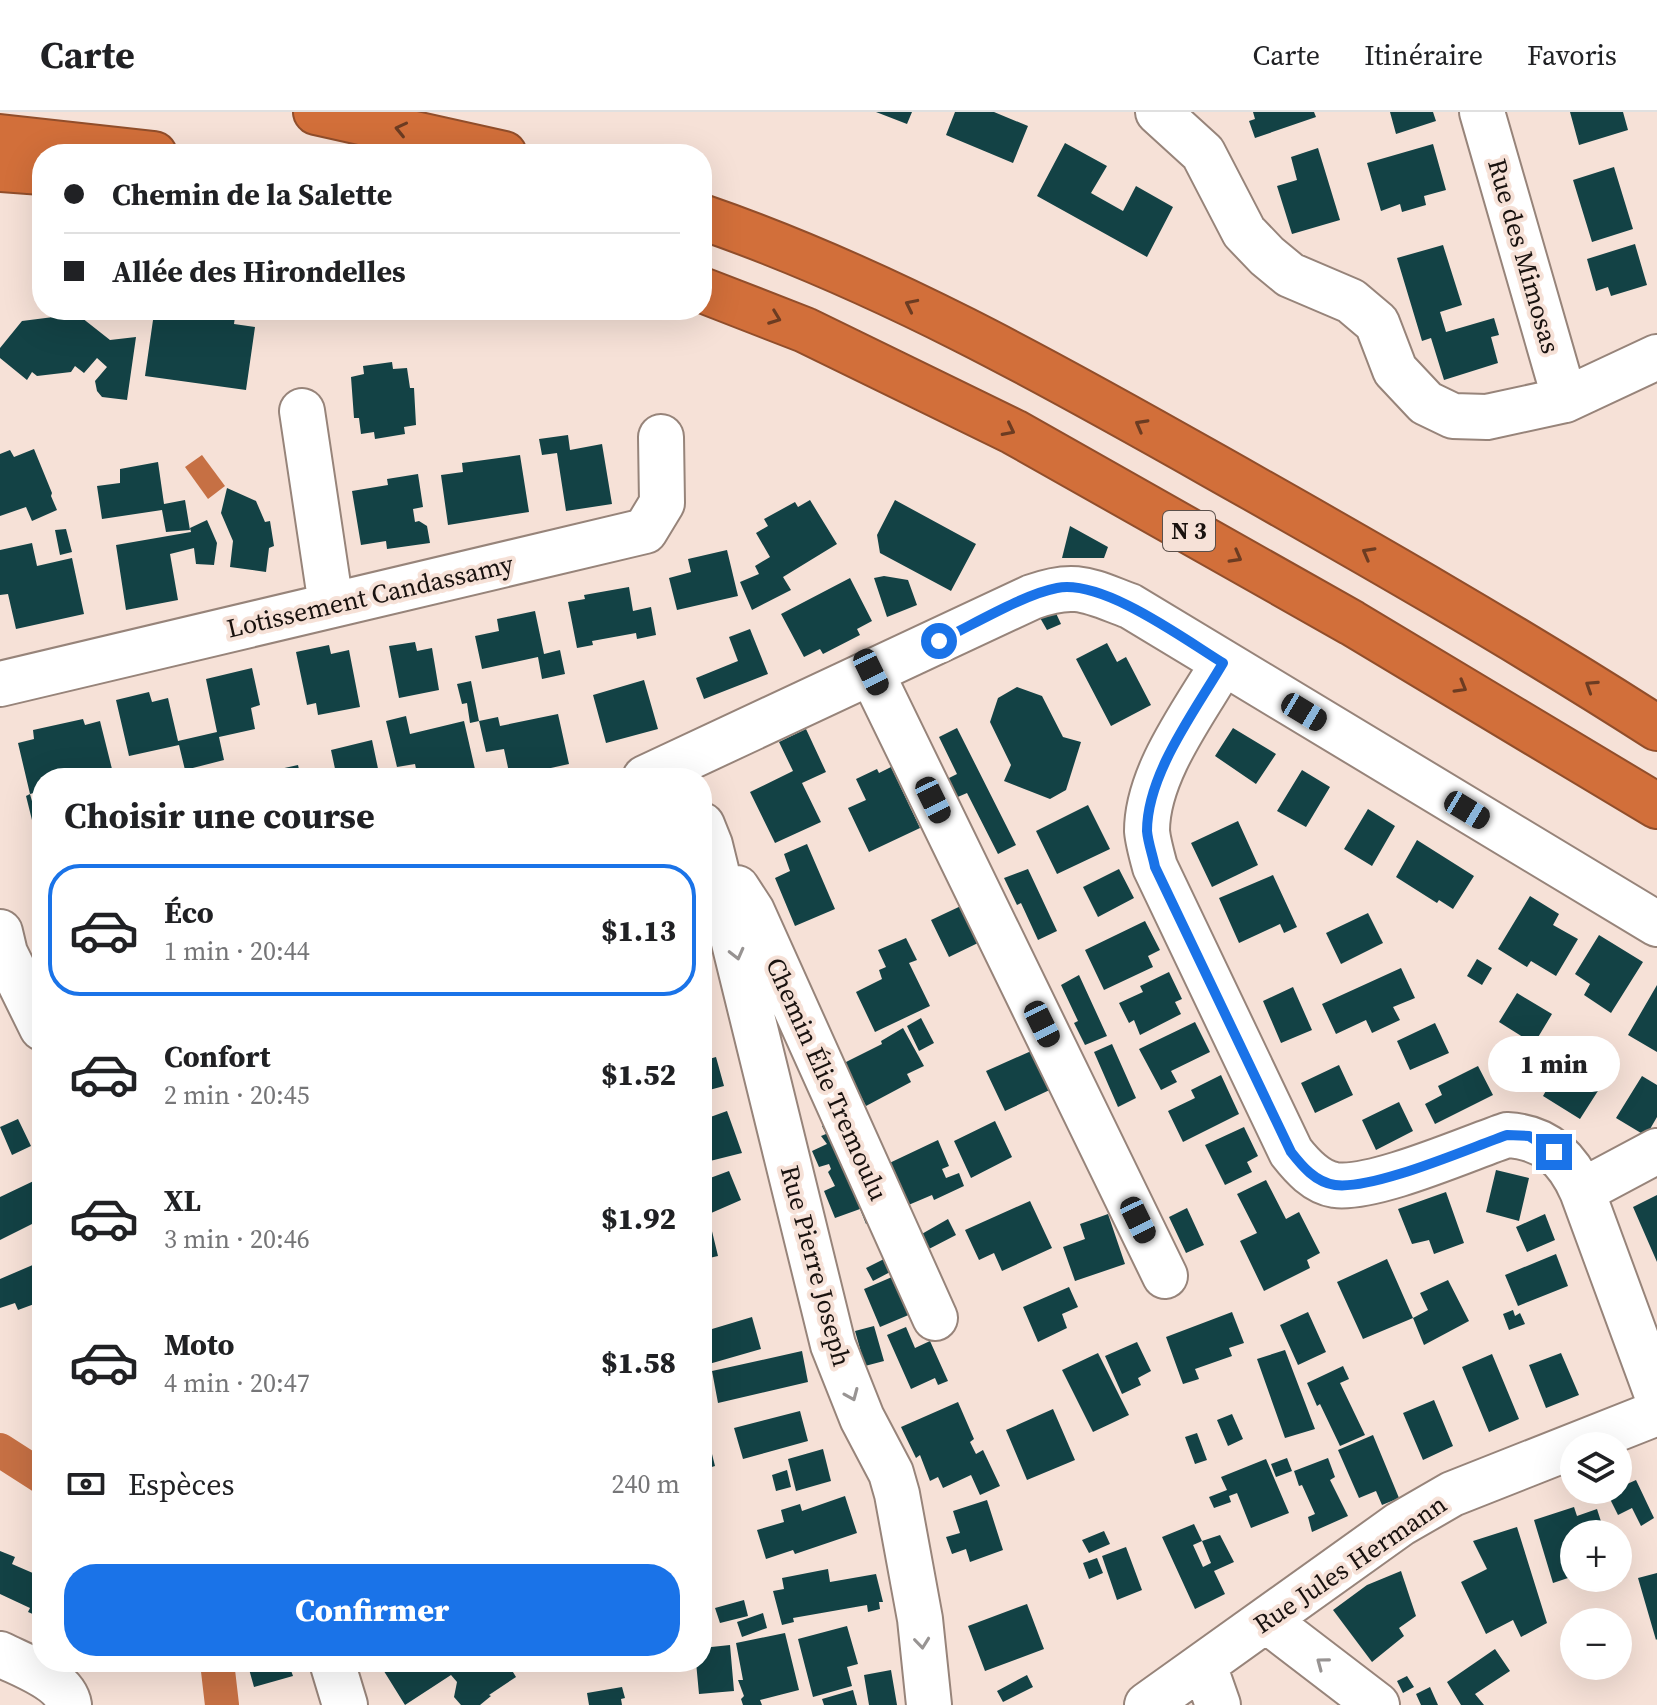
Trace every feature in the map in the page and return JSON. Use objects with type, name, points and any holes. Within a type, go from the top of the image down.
[{"type":"highway","points":[[316,112],[459,144]]},
{"type":"highway","points":[[0,137],[63,144]]},
{"type":"highway","points":[[0,169],[32,171]]},
{"type":"highway","name":"N 3","points":[[712,221],[832,266],[1046,371],[1387,563],[1552,661],[1657,728]]},
{"type":"highway","name":"N 3","points":[[712,294],[805,330],[1014,432],[1352,623],[1657,806]]},
{"type":"street","points":[[1158,112],[1203,153]]},
{"type":"street","points":[[1189,112],[1203,153],[1244,232],[1290,275],[1351,301],[1377,323],[1395,370],[1426,403],[1453,416],[1487,417],[1565,400],[1657,357]]},
{"type":"street","name":"Rue des Mimosas","points":[[1482,112],[1565,400]]},
{"type":"street","points":[[302,411],[331,605]]},
{"type":"street","name":"Lotissement Candassamy","points":[[0,684],[645,531],[662,503],[661,437]]},
{"type":"street","points":[[679,768],[871,672],[1032,597],[1059,587],[1086,590],[1130,606],[1657,924]]},
{"type":"street","points":[[1223,663],[1162,769],[1150,801],[1147,833],[1155,867],[1291,1152],[1307,1172],[1333,1185],[1369,1184],[1507,1135],[1529,1136],[1554,1152],[1574,1172],[1657,1395]]},
{"type":"street","points":[[871,672],[1165,1276]]},
{"type":"street","name":"Chemin Élie Tremoulu","points":[[712,845],[752,911],[935,1318]]},
{"type":"street","name":"Rue Pierre Joseph","points":[[712,859],[833,1345],[862,1418],[891,1473],[897,1494],[920,1619],[929,1705]]},
{"type":"street","points":[[12,946],[32,1001]]},
{"type":"street","points":[[1582,1191],[1657,1151]]},
{"type":"street","name":"Rue Jules Hermann","points":[[1147,1705],[1400,1524],[1452,1494],[1657,1413]]},
{"type":"street","points":[[1266,1620],[1377,1705]]},
{"type":"street","points":[[0,1654],[32,1671]]},
{"type":"street","points":[[1204,1665],[1218,1705]]},
{"type":"street","points":[[34,1672],[54,1683],[68,1697],[69,1705]]},
{"type":"street","points":[[335,1672],[345,1705]]},
{"type":"shaded area","points":[[202,455],[225,486],[208,499],[185,467]]},
{"type":"building","points":[[876,112],[912,112],[907,124]]},
{"type":"building","points":[[955,112],[994,112],[1028,126],[1013,163],[946,135]]},
{"type":"building","points":[[1253,112],[1314,112],[1316,117],[1255,138],[1249,121],[1255,119]]},
{"type":"building","points":[[1390,112],[1433,112],[1436,121],[1396,134]]},
{"type":"building","points":[[1570,112],[1623,112],[1628,130],[1579,145]]},
{"type":"building","points":[[1065,143],[1107,166],[1091,193],[1123,211],[1136,186],[1173,207],[1147,257],[1037,196]]},
{"type":"building","points":[[1433,144],[1446,190],[1424,196],[1426,205],[1402,212],[1400,204],[1381,211],[1367,163]]},
{"type":"building","points":[[1318,148],[1340,220],[1292,234],[1277,186],[1297,180],[1291,157]]},
{"type":"building","points":[[1614,167],[1633,229],[1592,242],[1573,180]]},
{"type":"building","points":[[1635,244],[1647,285],[1611,296],[1608,287],[1596,291],[1587,259]]},
{"type":"building","points":[[1443,245],[1462,305],[1440,312],[1446,332],[1494,318],[1499,335],[1491,337],[1498,363],[1444,380],[1431,338],[1422,341],[1397,258]]},
{"type":"building","points":[[85,320],[110,340],[136,337],[127,400],[102,397],[97,391],[95,381],[107,367],[97,358],[84,373],[75,366],[71,372],[37,376],[32,372],[27,380],[0,358],[0,348],[22,321]]},
{"type":"building","points":[[153,320],[235,320],[234,324],[255,327],[246,390],[145,376]]},
{"type":"building","points":[[392,362],[393,369],[407,368],[410,388],[414,388],[416,425],[404,427],[405,434],[375,439],[374,432],[361,434],[359,418],[354,418],[351,377],[364,374],[363,366]]},
{"type":"building","points":[[568,435],[570,450],[602,444],[612,504],[566,511],[557,453],[542,455],[539,439]]},
{"type":"building","points":[[34,449],[57,510],[32,521],[26,507],[0,516],[0,454],[10,450],[14,457]]},
{"type":"building","points":[[520,455],[529,512],[448,525],[441,475],[463,472],[462,463]]},
{"type":"building","points":[[158,462],[164,504],[185,500],[190,530],[166,532],[162,510],[102,519],[97,486],[120,483],[120,469]]},
{"type":"building","points":[[418,474],[423,507],[413,509],[415,522],[427,526],[430,543],[387,549],[386,541],[361,545],[352,491],[388,485],[387,479]]},
{"type":"building","points":[[227,488],[256,501],[265,522],[270,521],[274,546],[269,548],[266,572],[230,567],[233,541],[221,513]]},
{"type":"building","points":[[810,500],[837,544],[783,577],[791,590],[752,610],[740,582],[759,574],[755,566],[770,557],[756,533],[768,526],[764,519],[795,502],[798,507]]},
{"type":"building","points":[[895,500],[976,544],[951,591],[880,553],[877,535]]},
{"type":"building","points":[[207,520],[217,543],[214,565],[196,564],[194,548],[170,554],[178,600],[126,610],[116,545],[191,532],[190,528]]},
{"type":"building","points":[[1070,526],[1108,547],[1104,558],[1062,558]]},
{"type":"building","points":[[66,529],[72,552],[60,555],[55,530]]},
{"type":"building","points":[[32,543],[37,566],[72,558],[84,614],[16,629],[8,594],[0,595],[0,550]]},
{"type":"building","points":[[727,550],[738,596],[677,610],[669,578],[691,572],[688,559]]},
{"type":"building","points":[[884,576],[908,580],[917,605],[887,617],[874,578]]},
{"type":"building","points":[[850,578],[872,621],[857,629],[860,635],[823,654],[820,649],[804,657],[781,614]]},
{"type":"building","points":[[629,587],[633,611],[651,607],[656,635],[637,639],[636,633],[592,641],[593,645],[577,648],[568,602],[585,599],[584,595]]},
{"type":"building","points":[[535,611],[544,654],[560,650],[565,674],[542,679],[538,657],[482,669],[475,636],[499,631],[497,619]]},
{"type":"building","points":[[1055,611],[1061,624],[1047,630],[1039,616]]},
{"type":"building","points":[[750,629],[768,674],[704,699],[696,678],[738,661],[729,637]]},
{"type":"building","points":[[415,642],[417,651],[432,648],[439,690],[399,698],[389,646]]},
{"type":"building","points":[[1107,643],[1117,662],[1126,657],[1151,705],[1111,726],[1076,659]]},
{"type":"building","points":[[329,645],[331,654],[349,650],[360,707],[318,715],[316,703],[307,705],[296,652]]},
{"type":"building","points":[[252,668],[260,705],[251,708],[255,729],[219,737],[224,760],[185,768],[179,745],[129,756],[116,700],[149,692],[152,702],[168,698],[178,741],[217,732],[206,679]]},
{"type":"building","points":[[644,680],[658,729],[606,743],[593,695]]},
{"type":"building","points":[[471,681],[479,721],[470,723],[467,703],[462,704],[457,684]]},
{"type":"building","points":[[1017,687],[1042,696],[1063,737],[1081,742],[1066,790],[1050,799],[1004,781],[1011,765],[990,722],[998,698]]},
{"type":"building","points":[[558,714],[569,764],[551,768],[508,768],[504,749],[486,752],[479,721],[498,717],[500,726]]},
{"type":"building","points":[[406,716],[410,734],[464,721],[475,768],[416,768],[415,764],[397,767],[386,721]]},
{"type":"building","points":[[83,719],[85,725],[100,721],[112,768],[32,768],[30,794],[18,743],[34,739],[33,730]]},
{"type":"building","points":[[957,728],[1016,845],[998,854],[967,793],[946,802],[937,784],[957,774],[939,737]]},
{"type":"building","points":[[1233,728],[1276,754],[1256,784],[1215,756]]},
{"type":"building","points":[[806,729],[826,772],[802,783],[821,822],[775,843],[750,792],[793,771],[779,742]]},
{"type":"building","points":[[372,740],[378,768],[335,768],[331,750]]},
{"type":"building","points":[[891,767],[920,828],[869,852],[848,808],[866,800],[856,779],[877,769],[879,773]]},
{"type":"building","points":[[1302,770],[1330,787],[1306,827],[1277,811]]},
{"type":"building","points":[[30,794],[32,801],[32,820],[26,796]]},
{"type":"building","points":[[1088,805],[1110,849],[1057,874],[1036,831]]},
{"type":"building","points":[[1368,809],[1395,826],[1372,866],[1344,849]]},
{"type":"building","points":[[1238,821],[1258,865],[1212,887],[1191,843]]},
{"type":"building","points":[[1417,840],[1474,876],[1453,909],[1439,900],[1437,903],[1396,877]]},
{"type":"building","points":[[807,844],[835,909],[795,926],[775,878],[790,871],[784,854]]},
{"type":"building","points":[[1028,869],[1057,931],[1038,940],[1021,903],[1017,905],[1004,878]]},
{"type":"building","points":[[1119,869],[1134,898],[1098,917],[1083,887]]},
{"type":"building","points":[[1273,875],[1297,927],[1284,933],[1280,924],[1239,943],[1219,898]]},
{"type":"building","points":[[1530,896],[1559,914],[1553,925],[1578,939],[1556,976],[1531,961],[1527,967],[1498,949]]},
{"type":"building","points":[[963,905],[980,942],[949,957],[931,920]]},
{"type":"building","points":[[1368,913],[1383,943],[1341,964],[1326,933]]},
{"type":"building","points":[[1145,921],[1160,950],[1148,956],[1153,967],[1104,990],[1085,950]]},
{"type":"building","points":[[1599,935],[1643,962],[1611,1013],[1584,995],[1590,984],[1575,974]]},
{"type":"building","points":[[906,938],[917,960],[909,963],[930,1006],[875,1032],[856,992],[882,979],[879,970],[886,967],[878,950]]},
{"type":"building","points":[[1477,959],[1492,968],[1482,985],[1467,976]]},
{"type":"building","points":[[1401,968],[1415,998],[1393,1007],[1400,1020],[1372,1033],[1366,1020],[1336,1034],[1322,1004]]},
{"type":"building","points":[[1169,972],[1182,999],[1175,1002],[1181,1014],[1140,1035],[1134,1020],[1129,1023],[1119,1003],[1143,992],[1140,986]]},
{"type":"building","points":[[1079,975],[1107,1036],[1085,1045],[1074,1023],[1078,1021],[1061,985]]},
{"type":"building","points":[[1657,985],[1657,1052],[1628,1035]]},
{"type":"building","points":[[1293,987],[1312,1030],[1281,1043],[1263,1001]]},
{"type":"building","points":[[1517,993],[1552,1014],[1534,1044],[1499,1022]]},
{"type":"building","points":[[921,1018],[934,1043],[919,1051],[907,1026]]},
{"type":"building","points":[[1195,1022],[1210,1052],[1171,1071],[1177,1082],[1161,1090],[1139,1049]]},
{"type":"building","points":[[1435,1023],[1449,1053],[1410,1070],[1397,1041]]},
{"type":"building","points":[[903,1028],[924,1066],[907,1074],[911,1082],[866,1106],[844,1063],[882,1044],[881,1041]]},
{"type":"building","points":[[1112,1044],[1136,1098],[1118,1107],[1094,1052]]},
{"type":"building","points":[[1038,1048],[1056,1087],[1005,1111],[986,1071]]},
{"type":"building","points":[[716,1057],[724,1086],[712,1089],[712,1058]]},
{"type":"building","points":[[1564,1059],[1603,1083],[1580,1119],[1543,1096]]},
{"type":"building","points":[[1339,1065],[1353,1095],[1315,1113],[1301,1083]]},
{"type":"building","points":[[1478,1066],[1493,1095],[1435,1124],[1425,1104],[1442,1095],[1438,1086]]},
{"type":"building","points":[[1221,1075],[1239,1114],[1183,1142],[1168,1111],[1195,1098],[1191,1090]]},
{"type":"building","points":[[1642,1076],[1657,1085],[1657,1117],[1646,1136],[1616,1118]]},
{"type":"building","points":[[1399,1102],[1413,1131],[1376,1150],[1362,1120]]},
{"type":"building","points":[[727,1111],[742,1153],[712,1160],[712,1116]]},
{"type":"building","points":[[18,1119],[31,1146],[12,1155],[0,1127]]},
{"type":"building","points":[[833,1121],[834,1136],[828,1138],[877,1220],[866,1224],[860,1209],[835,1218],[824,1191],[835,1186],[828,1172],[831,1169],[829,1164],[819,1167],[812,1151],[827,1144],[821,1136],[826,1134],[822,1126]]},
{"type":"building","points":[[995,1121],[1012,1157],[971,1178],[954,1141]]},
{"type":"building","points":[[1244,1127],[1258,1156],[1247,1162],[1252,1172],[1225,1185],[1205,1145]]},
{"type":"building","points":[[938,1140],[949,1166],[942,1169],[946,1178],[959,1173],[964,1186],[934,1200],[932,1195],[899,1209],[881,1167]]},
{"type":"building","points":[[1496,1170],[1529,1178],[1519,1221],[1486,1212]]},
{"type":"building","points":[[729,1171],[741,1200],[712,1213],[712,1177]]},
{"type":"building","points":[[1266,1180],[1286,1219],[1299,1212],[1320,1253],[1307,1260],[1310,1268],[1264,1291],[1240,1241],[1257,1233],[1237,1194]]},
{"type":"building","points":[[32,1182],[32,1224],[0,1240],[0,1197]]},
{"type":"building","points":[[1446,1192],[1464,1243],[1434,1254],[1429,1240],[1412,1244],[1398,1209]]},
{"type":"building","points":[[1657,1195],[1657,1262],[1633,1207]]},
{"type":"building","points":[[1030,1201],[1052,1248],[1002,1271],[994,1253],[979,1260],[965,1230]]},
{"type":"building","points":[[1187,1208],[1204,1245],[1186,1253],[1169,1217]]},
{"type":"building","points":[[1108,1214],[1125,1264],[1075,1281],[1063,1247],[1085,1239],[1080,1224]]},
{"type":"building","points":[[1545,1214],[1555,1240],[1527,1252],[1516,1227]]},
{"type":"building","points":[[948,1219],[956,1235],[927,1250],[920,1235]]},
{"type":"building","points":[[712,1231],[718,1256],[712,1257]]},
{"type":"building","points":[[1556,1254],[1568,1286],[1518,1306],[1505,1275]]},
{"type":"building","points":[[888,1257],[894,1270],[873,1281],[866,1268]]},
{"type":"building","points":[[1387,1259],[1413,1318],[1363,1339],[1337,1282]]},
{"type":"building","points":[[32,1265],[32,1305],[18,1310],[15,1303],[0,1308],[0,1279]]},
{"type":"building","points":[[892,1277],[900,1297],[909,1293],[918,1311],[880,1327],[864,1289]]},
{"type":"building","points":[[1448,1280],[1469,1321],[1424,1345],[1413,1318],[1428,1310],[1420,1293]]},
{"type":"building","points":[[1069,1287],[1078,1307],[1062,1314],[1067,1328],[1038,1342],[1023,1307]]},
{"type":"building","points":[[1513,1310],[1515,1316],[1520,1313],[1525,1324],[1509,1330],[1503,1314]]},
{"type":"building","points":[[1232,1312],[1244,1343],[1229,1348],[1232,1356],[1195,1369],[1199,1379],[1183,1384],[1166,1337]]},
{"type":"building","points":[[1308,1312],[1326,1352],[1298,1365],[1280,1325]]},
{"type":"building","points":[[752,1317],[761,1349],[712,1363],[712,1329]]},
{"type":"building","points":[[874,1326],[884,1361],[865,1366],[855,1331]]},
{"type":"building","points":[[906,1327],[915,1348],[930,1341],[948,1381],[938,1385],[935,1378],[911,1389],[887,1335]]},
{"type":"building","points":[[1137,1342],[1151,1371],[1138,1378],[1141,1385],[1122,1394],[1105,1356]]},
{"type":"building","points":[[1285,1350],[1315,1429],[1285,1438],[1257,1359]]},
{"type":"building","points":[[802,1351],[808,1382],[718,1403],[712,1371]]},
{"type":"building","points":[[1098,1353],[1129,1415],[1093,1432],[1062,1370]]},
{"type":"building","points":[[1561,1353],[1579,1395],[1546,1408],[1529,1365]]},
{"type":"building","points":[[1492,1354],[1519,1419],[1489,1432],[1462,1367]]},
{"type":"building","points":[[1343,1366],[1349,1379],[1340,1383],[1365,1435],[1340,1446],[1307,1383]]},
{"type":"building","points":[[1434,1400],[1453,1446],[1423,1460],[1403,1413]]},
{"type":"building","points":[[958,1402],[974,1439],[970,1442],[976,1454],[983,1450],[1000,1486],[980,1495],[971,1475],[943,1488],[938,1477],[930,1481],[920,1455],[916,1458],[901,1427]]},
{"type":"building","points":[[1053,1409],[1075,1460],[1027,1480],[1006,1430]]},
{"type":"building","points":[[800,1411],[808,1441],[743,1459],[734,1428]]},
{"type":"building","points":[[1232,1414],[1243,1439],[1228,1446],[1217,1420]]},
{"type":"building","points":[[1197,1433],[1207,1460],[1195,1464],[1185,1437]]},
{"type":"building","points":[[1373,1435],[1399,1498],[1382,1505],[1376,1491],[1359,1498],[1338,1450]]},
{"type":"building","points":[[823,1449],[831,1481],[796,1491],[788,1459]]},
{"type":"building","points":[[1287,1458],[1292,1471],[1276,1477],[1271,1464]]},
{"type":"building","points":[[1328,1458],[1335,1477],[1330,1480],[1348,1516],[1312,1532],[1308,1517],[1315,1514],[1294,1471]]},
{"type":"building","points":[[1266,1459],[1289,1513],[1251,1528],[1237,1493],[1229,1496],[1231,1502],[1214,1508],[1209,1497],[1227,1490],[1221,1477]]},
{"type":"building","points":[[787,1470],[791,1487],[776,1491],[772,1475]]},
{"type":"building","points":[[1636,1480],[1654,1518],[1641,1526],[1632,1508],[1618,1515],[1612,1504],[1632,1504],[1632,1482]]},
{"type":"building","points":[[845,1496],[857,1533],[795,1554],[793,1550],[766,1559],[757,1530],[784,1522],[781,1510],[800,1504],[802,1511]]},
{"type":"building","points":[[987,1500],[1003,1550],[970,1562],[966,1549],[952,1554],[946,1537],[960,1533],[953,1511]]},
{"type":"building","points":[[1574,1507],[1577,1516],[1597,1509],[1601,1520],[1560,1520],[1560,1581],[1553,1583],[1534,1520]]},
{"type":"building","points":[[1194,1524],[1202,1541],[1220,1535],[1234,1562],[1214,1571],[1225,1594],[1195,1609],[1162,1537]],"holes":[[[1202,1541],[1211,1563],[1203,1567],[1193,1545]]]},
{"type":"building","points":[[1517,1527],[1547,1623],[1521,1637],[1513,1620],[1486,1634],[1461,1582],[1487,1569],[1473,1541]]},
{"type":"building","points":[[1104,1531],[1110,1544],[1089,1553],[1082,1540]]},
{"type":"building","points":[[1126,1547],[1142,1590],[1117,1600],[1102,1556]]},
{"type":"building","points":[[0,1551],[15,1557],[12,1564],[32,1573],[32,1614],[28,1612],[30,1608],[0,1594]]},
{"type":"building","points":[[1097,1558],[1103,1573],[1089,1579],[1083,1563]]},
{"type":"building","points":[[828,1569],[830,1582],[876,1574],[883,1602],[879,1602],[880,1609],[868,1612],[867,1605],[793,1618],[794,1622],[782,1625],[773,1591],[784,1589],[782,1578]]},
{"type":"building","points":[[1401,1571],[1416,1616],[1399,1628],[1404,1636],[1372,1662],[1333,1610],[1367,1585]]},
{"type":"building","points":[[1657,1573],[1657,1639],[1656,1640],[1638,1578]]},
{"type":"building","points":[[744,1600],[748,1616],[720,1623],[715,1608]]},
{"type":"building","points":[[1027,1604],[1044,1649],[985,1671],[968,1626]]},
{"type":"building","points":[[763,1613],[767,1628],[742,1637],[737,1622]]},
{"type":"building","points":[[847,1626],[858,1664],[847,1667],[852,1686],[813,1697],[798,1639]]},
{"type":"building","points":[[785,1633],[799,1690],[760,1700],[762,1705],[743,1705],[741,1699],[744,1696],[738,1680],[743,1680],[736,1643]]},
{"type":"building","points":[[730,1645],[734,1691],[699,1694],[697,1672],[712,1672],[712,1647]]},
{"type":"building","points":[[1495,1649],[1510,1671],[1475,1694],[1484,1705],[1461,1705],[1447,1682]]},
{"type":"building","points":[[891,1670],[897,1705],[869,1705],[864,1675]]},
{"type":"building","points":[[250,1672],[292,1672],[293,1676],[254,1687]]},
{"type":"building","points":[[384,1672],[513,1672],[516,1677],[480,1705],[461,1705],[454,1697],[457,1682],[451,1675],[405,1705]]},
{"type":"building","points":[[1027,1675],[1033,1687],[1003,1702],[997,1691]]},
{"type":"building","points":[[1407,1676],[1414,1687],[1403,1693],[1397,1681]]},
{"type":"building","points":[[622,1687],[625,1698],[621,1699],[622,1705],[589,1705],[587,1693]]},
{"type":"building","points":[[1430,1687],[1438,1705],[1421,1705],[1416,1694]]},
{"type":"building","points":[[853,1690],[857,1705],[824,1705],[822,1699]]},
{"type":"waterway","points":[[0,1450],[32,1471]]},
{"type":"waterway","points":[[218,1672],[222,1705]]},
{"type":"route","points":[[939,641],[1059,587],[1086,590],[1130,606],[1223,663],[1162,769],[1150,801],[1147,833],[1155,867],[1291,1152],[1307,1172],[1333,1185],[1369,1184],[1507,1135],[1529,1136],[1554,1152]]}]
